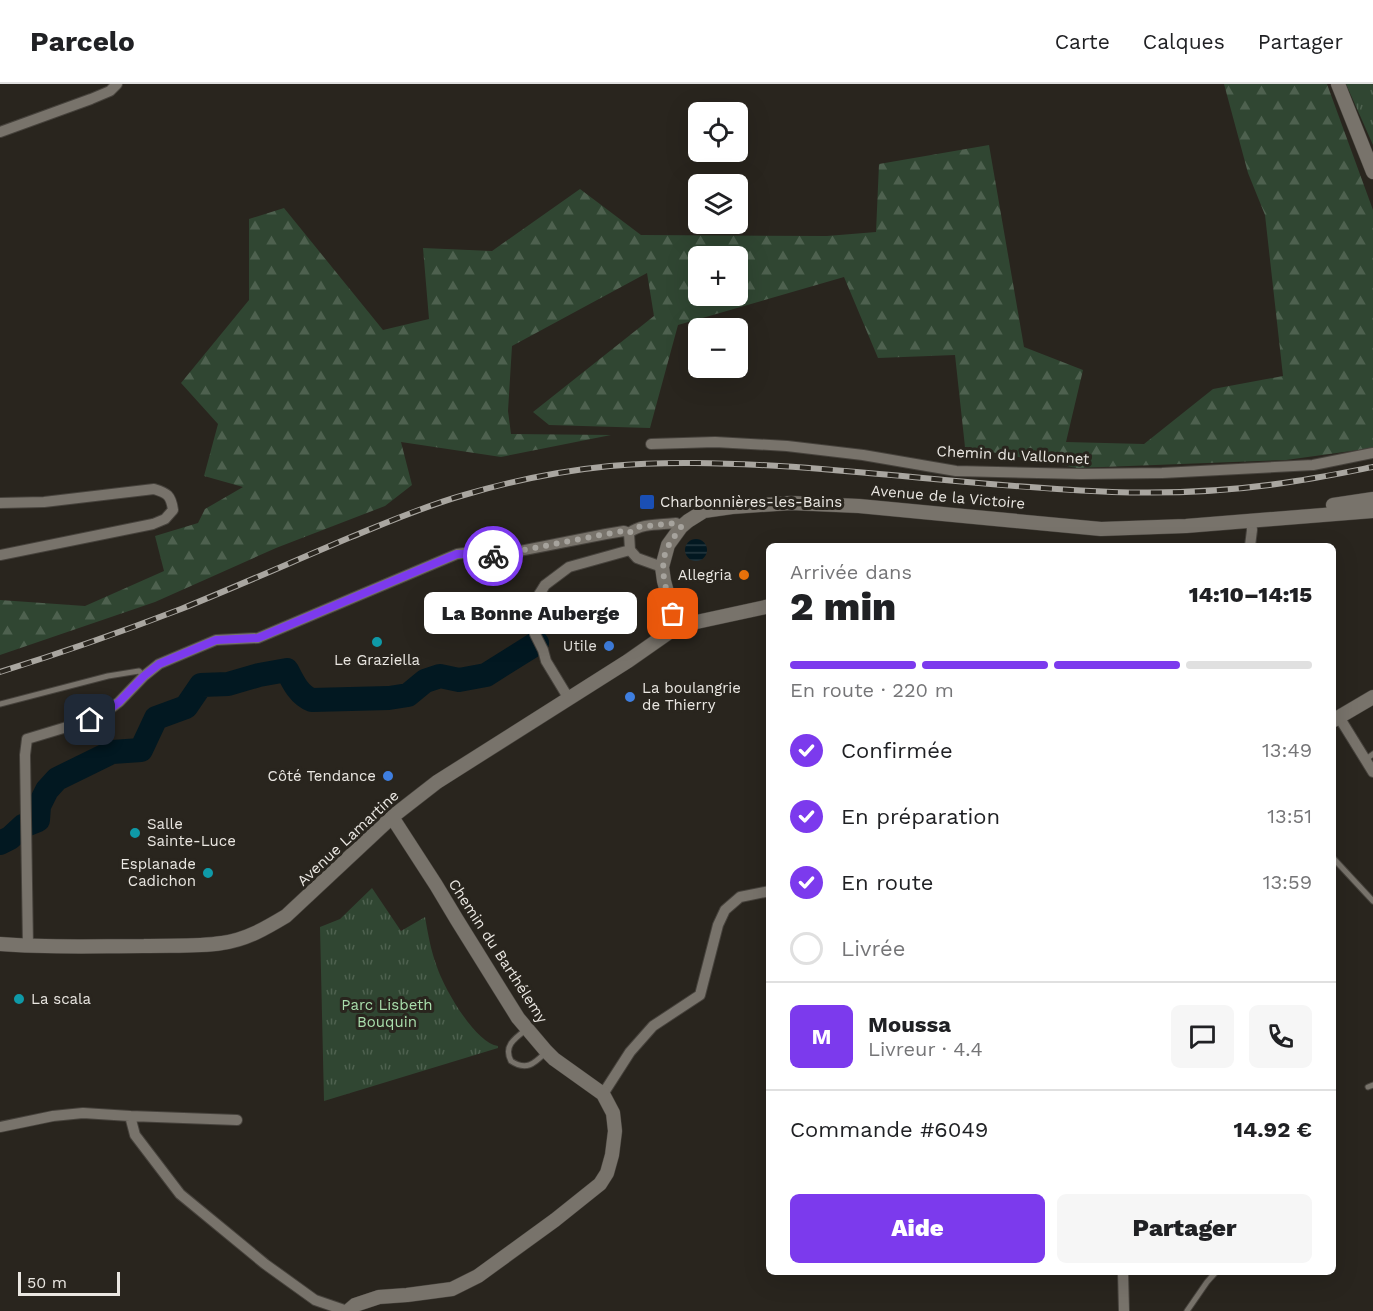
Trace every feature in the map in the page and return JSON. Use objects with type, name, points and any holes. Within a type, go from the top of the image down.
[{"type":"street","points":[[0,132],[91,99],[110,91],[117,84]]},
{"type":"street","points":[[1338,84],[1373,172]]},
{"type":"street","name":"Chemin du Vallonnet","points":[[651,444],[715,442],[787,446],[956,471],[1081,474],[1313,465],[1373,453]]},
{"type":"street","points":[[0,503],[44,502],[153,489],[164,492],[171,499],[173,510],[165,519],[153,524],[0,555]]},
{"type":"street","name":"Avenue de la Victoire","points":[[1251,520],[1273,514],[1373,499]]},
{"type":"street","name":"Avenue de la Victoire","points":[[662,567],[668,545],[688,521],[704,511],[732,507],[791,503],[859,506],[1101,529],[1186,526],[1373,511]]},
{"type":"street","points":[[1250,543],[1251,520]]},
{"type":"street","points":[[629,533],[637,527],[676,523],[681,527]]},
{"type":"street","points":[[28,946],[27,739],[102,715],[159,664],[216,640],[258,638],[457,554],[489,557],[606,534],[624,531],[629,533]]},
{"type":"street","points":[[629,533],[630,550],[637,558],[662,567],[678,626],[766,607]]},
{"type":"street","points":[[569,699],[546,662],[536,637],[533,620],[535,601],[545,585],[569,567],[630,550]]},
{"type":"street","name":"Avenue Lamartine","points":[[0,944],[28,946],[200,945],[223,943],[265,929],[286,916],[392,817],[437,782],[628,661],[678,626]]},
{"type":"street","points":[[1373,697],[1336,719],[1369,757],[1373,772]]},
{"type":"street","name":"Chemin du Barthélemy","points":[[392,817],[518,1018],[554,1059],[603,1094]]},
{"type":"street","points":[[130,1116],[135,1135],[180,1194],[265,1264],[315,1300],[348,1311],[355,1305],[379,1297],[407,1296],[452,1289],[478,1276],[600,1184],[607,1173],[615,1131],[613,1113],[603,1094],[630,1052],[653,1026],[700,995],[718,925],[725,910],[740,897],[766,892]]},
{"type":"street","points":[[0,1127],[53,1116],[83,1113],[237,1120]]},
{"type":"street","points":[[1123,1275],[1125,1311]]},
{"type":"lane","points":[[0,704],[108,676],[139,671],[144,676]]},
{"type":"lane","points":[[1336,860],[1373,902]]},
{"type":"lane","points":[[527,1029],[513,1041],[509,1048],[508,1054],[511,1062],[522,1066],[530,1065],[546,1051]]},
{"type":"lane","points":[[1186,1311],[1213,1275]]},
{"type":"green space","points":[[1224,84],[1327,84],[1373,210],[1373,448],[1286,460],[1077,468],[965,447],[955,355],[878,358],[844,277],[748,305],[748,246],[688,246],[688,306],[744,306],[702,318],[688,318],[688,322],[678,325],[650,428],[549,425],[533,412],[654,316],[647,273],[512,346],[508,411],[511,434],[611,435],[501,457],[401,442],[412,485],[385,506],[276,548],[155,602],[0,655],[0,600],[85,606],[164,571],[155,536],[198,523],[205,509],[243,487],[204,476],[218,424],[181,383],[249,300],[249,219],[284,208],[383,330],[429,319],[423,248],[492,251],[580,189],[641,235],[827,236],[876,232],[879,164],[989,145],[1024,347],[1083,370],[1066,442],[1144,444],[1213,389],[1283,376],[1265,215],[1248,173]]},
{"type":"green space","points":[[1346,84],[1373,84],[1373,145]]},
{"type":"green space","name":"Parc Lisbeth Bouquin","points":[[372,888],[401,931],[425,917],[433,955],[446,988],[470,1025],[489,1043],[498,1048],[324,1101],[320,927],[340,919]]},
{"type":"water","points":[[696,539],[704,542],[707,550],[704,558],[696,561],[688,558],[685,550],[688,542]]},
{"type":"waterway","points":[[0,843],[10,838],[23,826],[38,820],[39,806],[47,790],[57,779],[112,752],[141,750],[156,718],[186,707],[201,685],[228,684],[287,670],[300,691],[312,700],[389,698],[408,695],[425,681],[440,676],[459,680],[486,675],[537,643]]},
{"type":"railway","points":[[0,672],[181,609],[435,504],[500,485],[573,471],[652,463],[737,464],[1029,487],[1158,493],[1251,487],[1373,467]]},
{"type":"way so far","points":[[493,556],[606,534],[624,531],[629,533],[637,527],[676,523],[681,527],[668,545],[662,567],[673,614]]},
{"type":"place","name":"Charbonnières-les-Bains","points":[[647,502]]},
{"type":"place","name":"Allegria","points":[[744,575]]},
{"type":"place","name":"La Bonne Auberge","points":[[673,614]]},
{"type":"place","name":"Le Graziella","points":[[377,642]]},
{"type":"place","name":"Utile","points":[[609,646]]},
{"type":"place","name":"La boulangrie de Thierry","points":[[630,697]]},
{"type":"place","name":"Côté Tendance","points":[[388,776]]},
{"type":"place","name":"Salle Sainte-Luce","points":[[135,833]]},
{"type":"place","name":"Esplanade Cadichon","points":[[208,873]]},
{"type":"place","name":"La scala","points":[[19,999]]},
{"type":"route","points":[[90,720],[102,715],[119,702],[159,664],[216,640],[258,638],[457,554],[493,556]]}]
